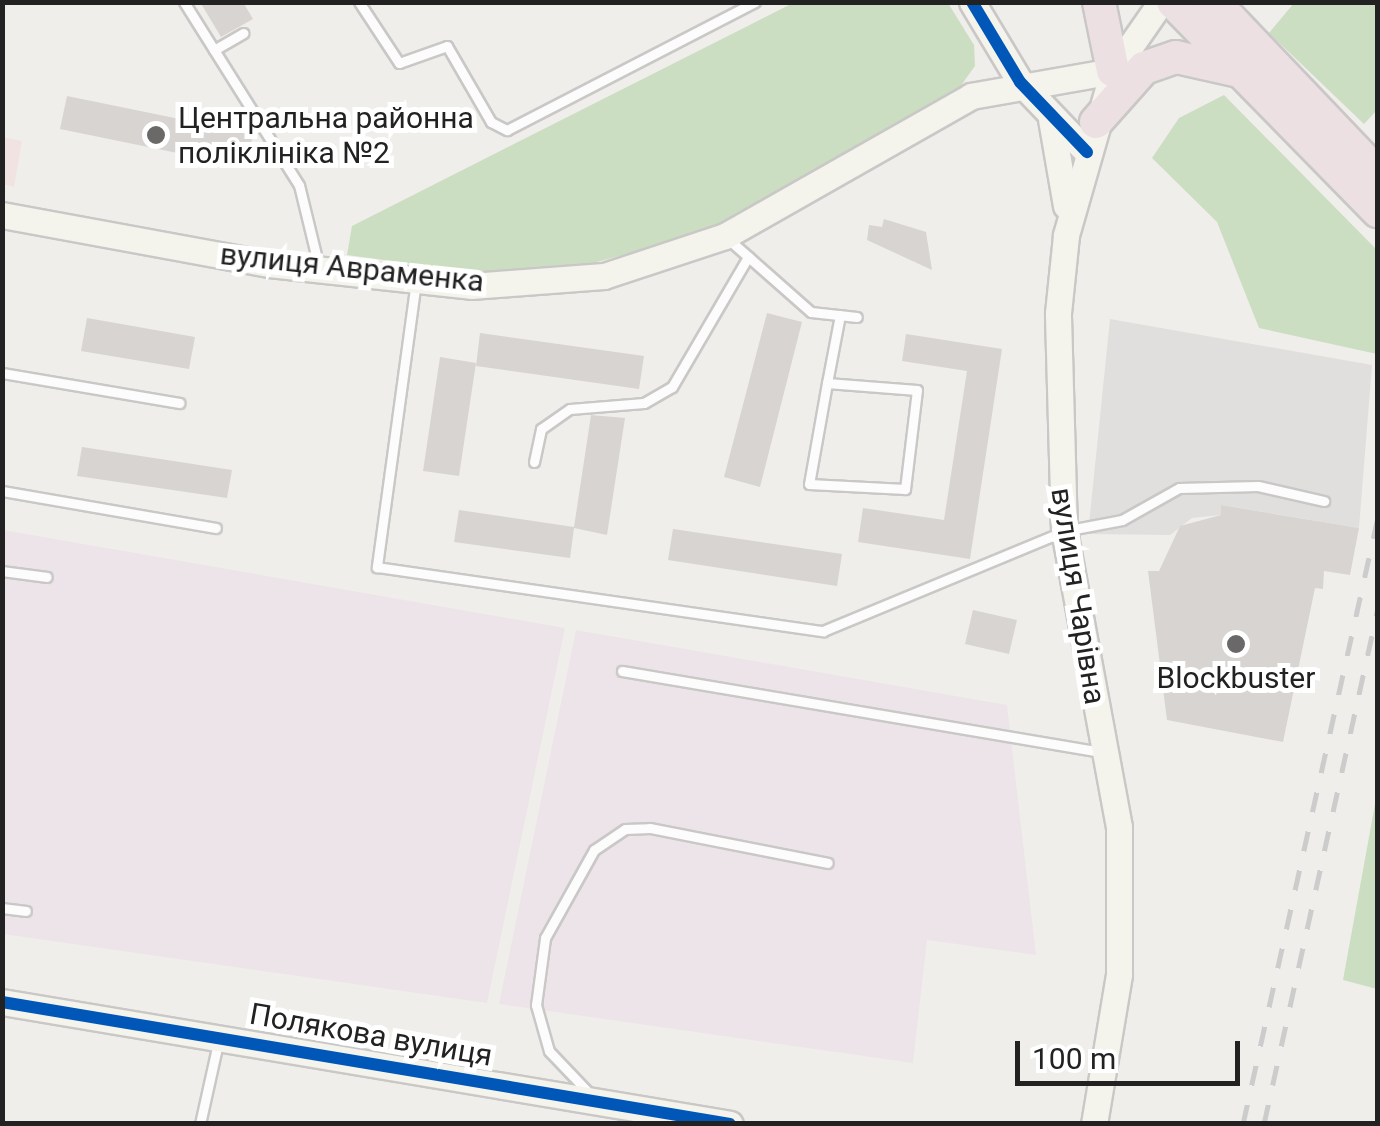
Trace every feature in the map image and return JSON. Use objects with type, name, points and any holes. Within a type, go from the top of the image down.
[{"type":"highway","points":[[1100,2],[1113,71]]},
{"type":"highway","points":[[1173,2],[1240,72],[1362,170]]},
{"type":"highway","points":[[1214,2],[1362,170],[1378,211]]},
{"type":"highway","points":[[1092,137],[1144,68],[1176,57],[1240,72]]},
{"type":"main road","points":[[972,2],[1020,82],[1051,119],[1092,137]]},
{"type":"main road","name":"вулиця Чарівна","points":[[1094,1124],[1119,974],[1119,827],[1064,531],[1054,404],[1066,236],[1092,137],[1113,71],[1161,2]]},
{"type":"main road","name":"вулиця Авраменка","points":[[2,215],[319,270],[471,286],[604,276],[725,236],[971,96],[1020,82],[1049,87],[1113,71]]},
{"type":"main road","points":[[1051,119],[1066,236]]},
{"type":"main road","name":"Полякова вулиця","points":[[2,1002],[221,1034],[730,1124]]},
{"type":"lane","points":[[184,2],[299,185],[319,270]]},
{"type":"lane","points":[[358,2],[399,63],[446,46],[498,130],[754,3]]},
{"type":"lane","points":[[214,50],[244,32]]},
{"type":"lane","points":[[725,236],[810,312],[857,317]]},
{"type":"lane","points":[[534,462],[541,429],[570,409],[644,403],[672,387],[748,257]]},
{"type":"lane","points":[[416,280],[377,566],[693,619],[822,630],[1064,531],[1122,520],[1198,485],[1324,501]]},
{"type":"lane","points":[[827,383],[917,390],[906,489],[809,484],[827,383],[840,315]]},
{"type":"lane","points":[[2,373],[179,403]]},
{"type":"lane","points":[[2,491],[216,528]]},
{"type":"lane","points":[[2,572],[46,578]]},
{"type":"lane","points":[[622,671],[1104,752]]},
{"type":"lane","points":[[596,1100],[549,1051],[536,1005],[545,938],[594,850],[625,829],[650,828],[828,864]]},
{"type":"lane","points":[[2,908],[26,911]]},
{"type":"lane","points":[[200,1124],[221,1034]]},
{"type":"shaded area","points":[[3,137],[22,141],[14,187],[3,184]]},
{"type":"shaded area","points":[[1110,319],[1372,365],[1359,528],[1222,505],[1221,515],[1192,518],[1170,535],[1088,534]]},
{"type":"shaded area","points":[[3,530],[565,628],[487,1003],[3,934]]},
{"type":"shaded area","points":[[576,630],[1007,705],[1036,955],[927,940],[913,1063],[499,1004]]},
{"type":"green space","points":[[793,3],[948,3],[974,45],[975,66],[957,91],[716,230],[582,266],[479,273],[347,255],[352,226]]},
{"type":"green space","points":[[1294,3],[1377,3],[1377,110],[1364,124],[1269,33]]},
{"type":"green space","points":[[1224,95],[1377,250],[1377,354],[1259,328],[1217,222],[1152,158],[1179,118]]},
{"type":"green space","points":[[1377,793],[1377,989],[1343,980]]},
{"type":"building","points":[[200,2],[243,2],[253,19],[221,37]]},
{"type":"building","points":[[67,96],[253,134],[246,167],[60,129]]},
{"type":"building","points":[[884,219],[926,232],[932,270],[867,240],[869,225],[882,227]]},
{"type":"building","points":[[767,313],[802,322],[760,487],[724,477]]},
{"type":"building","points":[[87,318],[195,337],[189,369],[81,351]]},
{"type":"building","points":[[480,333],[644,356],[639,389],[476,366]]},
{"type":"building","points":[[906,334],[1002,349],[970,559],[858,542],[863,508],[944,520],[967,371],[902,361]]},
{"type":"building","points":[[440,357],[476,363],[459,476],[423,471]]},
{"type":"building","points":[[591,415],[625,418],[607,535],[574,528],[570,558],[454,542],[459,510],[574,527]]},
{"type":"building","points":[[82,447],[232,470],[227,498],[77,476]]},
{"type":"building","points":[[1221,505],[1359,528],[1350,575],[1324,571],[1323,589],[1315,588],[1283,742],[1167,720],[1148,571],[1159,571],[1180,526],[1221,515]]},
{"type":"building","points":[[673,529],[842,554],[837,586],[668,560]]},
{"type":"building","points":[[973,610],[1017,620],[1009,654],[965,644]]},
{"type":"railway","points":[[1243,1124],[1378,517]]},
{"type":"railway","points":[[1264,1124],[1378,608]]},
{"type":"cycle path","points":[[972,2],[1020,82],[1087,152]]},
{"type":"cycle path","points":[[2,1002],[730,1124]]},
{"type":"place","name":"Центральна районна поліклініка №2","points":[[156,135]]},
{"type":"place","name":"Blockbuster","points":[[1236,644]]}]
